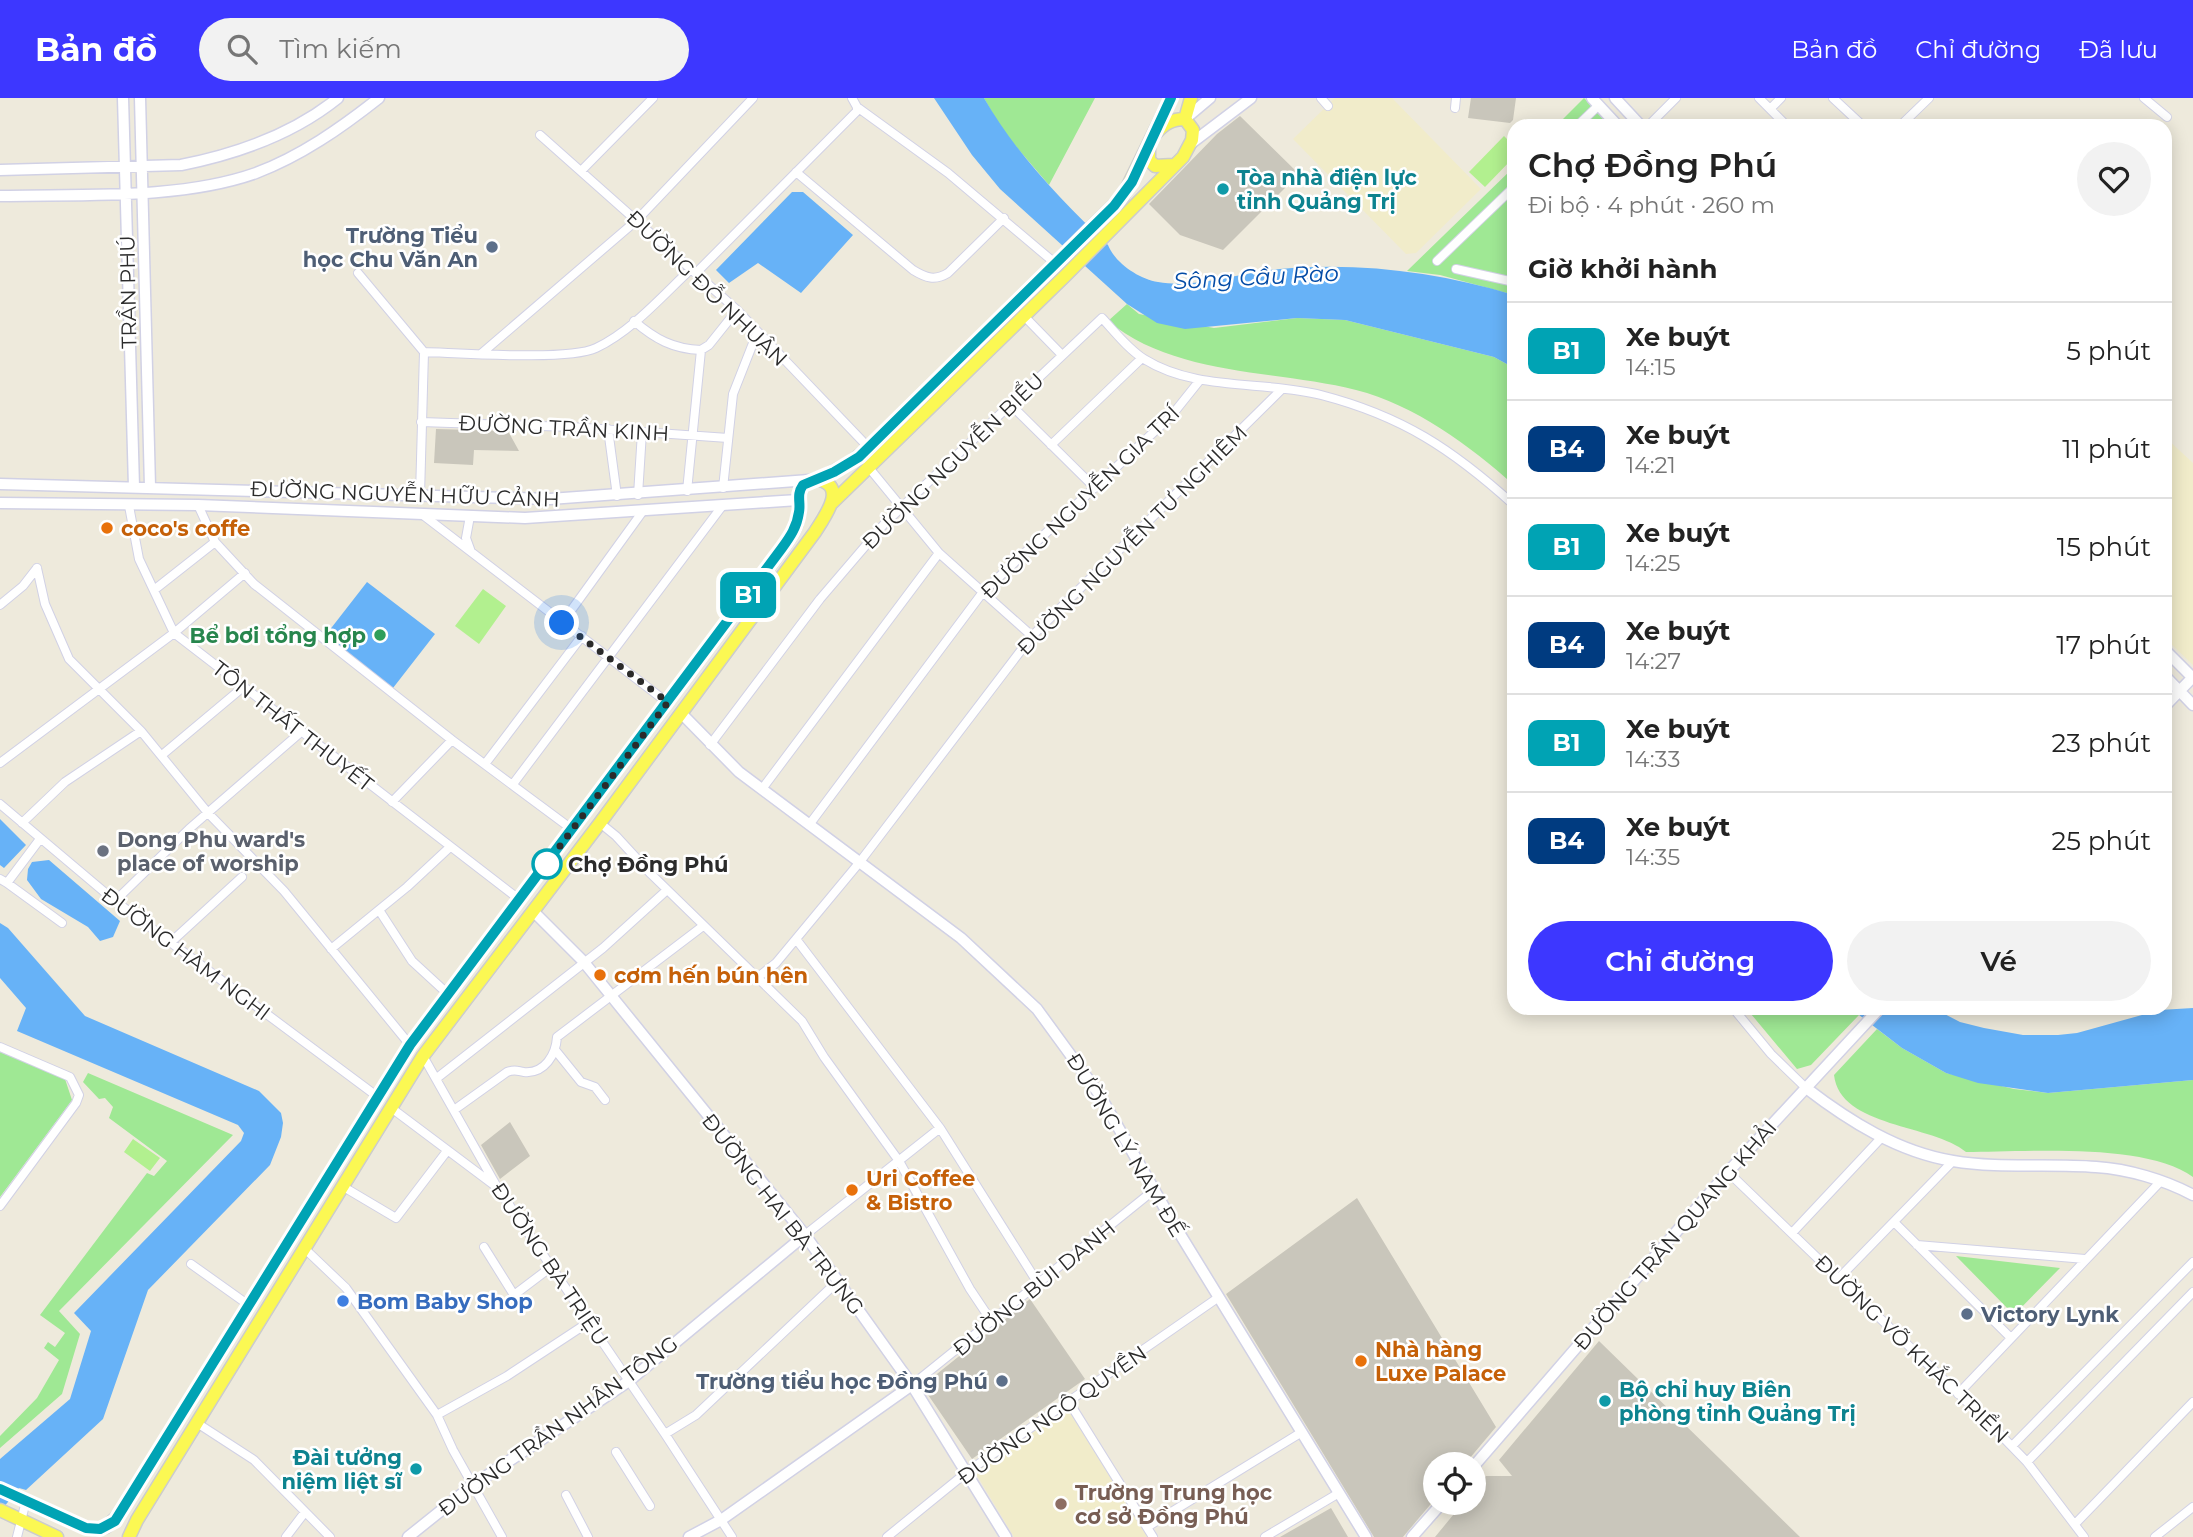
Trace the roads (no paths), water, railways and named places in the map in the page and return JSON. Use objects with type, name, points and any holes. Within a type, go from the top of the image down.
[{"type":"main road","points":[[99,1531],[119,1515],[410,1045],[782,548],[795,528],[800,488],[851,462],[869,448],[1091,230],[1123,196],[1171,98]]},
{"type":"main road","points":[[1185,119],[1191,98]]},
{"type":"main road","points":[[1156,133],[1171,121],[1185,119]]},
{"type":"main road","points":[[0,1489],[86,1528],[99,1531],[120,1530],[128,1537],[423,1056],[534,912],[831,506],[1182,157],[1194,130],[1185,119]]},
{"type":"main road","points":[[1149,146],[1149,160],[1155,166],[1173,165]]},
{"type":"main road","points":[[814,480],[827,483],[832,490],[831,506]]},
{"type":"main road","points":[[799,502],[813,514],[831,506]]},
{"type":"main road","points":[[668,702],[681,713]]},
{"type":"main road","points":[[520,900],[534,912]]},
{"type":"main road","points":[[378,1097],[390,1107]]},
{"type":"main road","points":[[250,1306],[262,1317]]},
{"type":"main road","points":[[4,1512],[57,1537]]},
{"type":"street","name":"TRẦN PHÚ","points":[[123,98],[132,487],[129,506]]},
{"type":"street","name":"TRẦN PHÚ","points":[[140,98],[150,487]]},
{"type":"street","points":[[0,170],[181,165],[245,149],[321,112],[338,98]]},
{"type":"street","points":[[0,196],[191,189],[256,173],[338,131],[379,98]]},
{"type":"street","points":[[580,171],[653,98]]},
{"type":"street","points":[[482,353],[637,220],[753,98]]},
{"type":"street","points":[[852,98],[857,107],[1060,260]]},
{"type":"street","points":[[1185,119],[1210,98]]},
{"type":"street","points":[[1189,145],[1251,98]]},
{"type":"street","points":[[1321,98],[1328,106]]},
{"type":"street","points":[[1455,108],[1457,98]]},
{"type":"street","points":[[1615,98],[1634,119]]},
{"type":"street","points":[[1655,119],[1676,98]]},
{"type":"street","points":[[1759,98],[1780,119]]},
{"type":"street","points":[[1770,109],[1781,98]]},
{"type":"street","points":[[1833,98],[1856,119]]},
{"type":"street","points":[[1907,119],[1929,98]]},
{"type":"street","points":[[2144,98],[2167,117]]},
{"type":"street","points":[[1583,119],[1599,100],[1613,119]]},
{"type":"street","points":[[424,352],[565,354],[593,350],[634,321],[693,271],[857,111],[857,107]]},
{"type":"street","name":"ĐƯỜNG ĐỖ NHUẬN","points":[[540,135],[737,310],[869,448]]},
{"type":"street","points":[[796,172],[913,270],[928,278],[940,278],[948,273],[1004,218]]},
{"type":"street","points":[[1437,261],[1507,194]]},
{"type":"street","points":[[1456,269],[1507,280]]},
{"type":"street","points":[[358,273],[424,352],[420,495],[423,515],[668,702]]},
{"type":"street","points":[[634,321],[661,341],[685,349],[701,350],[709,345],[737,310]]},
{"type":"street","points":[[1024,316],[1062,355]]},
{"type":"street","name":"ĐƯỜNG NGUYỄN BIỂU","points":[[710,745],[820,599],[901,508],[1102,318],[1142,358]]},
{"type":"street","points":[[723,488],[733,394],[757,333]]},
{"type":"street","name":"ĐƯỜNG TRẦN KINH","points":[[421,422],[693,435],[701,350]]},
{"type":"street","points":[[1051,445],[1142,358],[1169,371],[1200,380],[1282,388],[1334,399],[1413,429],[1460,458],[1507,499]]},
{"type":"street","name":"ĐƯỜNG NGUYỄN GIA TRÍ","points":[[809,825],[984,593],[1172,415],[1200,380]]},
{"type":"street","name":"ĐƯỜNG NGUYỄN TƯ NGHIÊM","points":[[758,977],[776,964],[859,863],[1032,636],[1282,388]]},
{"type":"street","points":[[1010,404],[1095,488]]},
{"type":"street","points":[[608,429],[617,496]]},
{"type":"street","points":[[638,495],[642,432]]},
{"type":"street","points":[[687,491],[693,435],[728,438]]},
{"type":"street","points":[[870,469],[939,553],[1032,636]]},
{"type":"street","name":"ĐƯỜNG NGUYỄN HỮU CẢNH","points":[[0,484],[550,499],[638,495],[814,480]]},
{"type":"street","points":[[473,497],[466,538],[477,556]]},
{"type":"street","name":"ĐƯỜNG NGUYỄN HỮU CẢNH","points":[[0,503],[198,505],[423,515],[553,517],[799,502]]},
{"type":"street","points":[[198,505],[215,542],[245,573],[452,740],[573,830]]},
{"type":"street","points":[[513,784],[723,505]]},
{"type":"street","name":"TÔN THẤT THUYẾT","points":[[129,506],[139,559],[174,633],[520,900]]},
{"type":"street","points":[[562,623],[643,511]]},
{"type":"street","points":[[154,590],[215,542]]},
{"type":"street","points":[[762,789],[939,553]]},
{"type":"street","points":[[0,605],[23,586],[37,568],[45,604],[69,659],[141,731],[208,813],[284,891],[410,1045]]},
{"type":"street","points":[[0,763],[174,633],[245,573]]},
{"type":"street","points":[[485,764],[582,636]]},
{"type":"street","points":[[2172,657],[2193,677],[2172,698]]},
{"type":"street","points":[[2172,684],[2193,705]]},
{"type":"street","points":[[162,755],[242,688]]},
{"type":"street","name":"ĐƯỜNG LÝ NAM ĐẾ","points":[[681,713],[710,745],[762,789],[961,937],[1037,1009],[1099,1094],[1154,1190],[1366,1537]]},
{"type":"street","points":[[22,823],[65,782],[141,731]]},
{"type":"street","points":[[115,901],[208,813],[301,732]]},
{"type":"street","points":[[392,802],[452,740]]},
{"type":"street","name":"ĐƯỜNG HÀM NGHI","points":[[0,804],[115,901],[378,1097]]},
{"type":"street","points":[[600,823],[617,836],[667,890],[802,1021],[824,1057],[899,1161],[970,1289],[992,1322]]},
{"type":"street","points":[[40,839],[3,881],[62,923]]},
{"type":"street","points":[[331,949],[379,911],[450,847]]},
{"type":"street","points":[[170,943],[242,877]]},
{"type":"street","points":[[436,1079],[583,961],[603,948],[667,890]]},
{"type":"street","points":[[379,911],[412,961],[449,995]]},
{"type":"street","name":"ĐƯỜNG HAI BÀ TRƯNG","points":[[534,912],[583,961],[805,1235],[912,1385],[1006,1537]]},
{"type":"street","points":[[454,1110],[507,1072],[515,1069],[530,1072],[543,1066],[556,1051],[557,1037],[703,926]]},
{"type":"street","points":[[796,939],[940,1128],[1039,1285]]},
{"type":"street","points":[[1738,1015],[1771,1054],[1806,1088],[1882,1137],[1933,1157],[1953,1161],[1989,1165],[2098,1167],[2160,1182],[2193,1195]]},
{"type":"street","name":"ĐƯỜNG TRẦN QUANG KHẢI","points":[[1486,1452],[1728,1172],[1874,1015]]},
{"type":"street","points":[[0,1047],[70,1077],[78,1089],[76,1103],[0,1206]]},
{"type":"street","points":[[556,1051],[581,1082],[595,1087],[605,1100]]},
{"type":"street","name":"ĐƯỜNG BÀ TRIỆU","points":[[423,1056],[497,1187],[732,1537]]},
{"type":"street","points":[[390,1107],[497,1187]]},
{"type":"street","points":[[805,1235],[940,1128]]},
{"type":"street","points":[[1792,1233],[1882,1137]]},
{"type":"street","points":[[342,1185],[396,1218],[447,1150]]},
{"type":"street","points":[[1838,1279],[1953,1161]]},
{"type":"street","name":"ĐƯỜNG VÕ KHẮC TRIỂN","points":[[1728,1172],[2012,1446],[2084,1537]]},
{"type":"street","points":[[1958,1394],[2160,1182]]},
{"type":"street","name":"ĐƯỜNG BÙI DANH","points":[[912,1385],[1154,1190]]},
{"type":"street","points":[[1894,1222],[2010,1337]]},
{"type":"street","name":"ĐƯỜNG TRẦN NHÂN TÔNG","points":[[408,1537],[473,1485],[629,1381],[805,1235]]},
{"type":"street","points":[[1917,1245],[2085,1259]]},
{"type":"street","points":[[484,1247],[514,1295],[551,1268]]},
{"type":"street","points":[[304,1248],[346,1288],[437,1415],[453,1450],[502,1537]]},
{"type":"street","points":[[2012,1446],[2193,1262]]},
{"type":"street","points":[[191,1264],[250,1306]]},
{"type":"street","points":[[665,1434],[696,1415],[838,1281]]},
{"type":"street","points":[[2027,1462],[2193,1292]]},
{"type":"street","name":"ĐƯỜNG NGÔ QUYỀN","points":[[887,1537],[967,1472],[1219,1297]]},
{"type":"street","points":[[437,1415],[507,1376],[589,1322]]},
{"type":"street","points":[[689,1537],[721,1520],[912,1385]]},
{"type":"street","points":[[1069,1402],[1153,1537]]},
{"type":"street","points":[[2075,1524],[2193,1402]]},
{"type":"street","points":[[197,1423],[254,1460],[330,1537]]},
{"type":"street","points":[[1147,1527],[1301,1432]]},
{"type":"street","points":[[616,1452],[650,1506]]},
{"type":"street","points":[[1265,1537],[1339,1493]]},
{"type":"street","points":[[566,1495],[588,1537]]},
{"type":"street","points":[[17,1537],[21,1520],[21,1499]]},
{"type":"street","points":[[2155,1537],[2193,1507]]},
{"type":"street","points":[[286,1537],[305,1513]]},
{"type":"street","points":[[1412,1537],[1431,1515]]},
{"type":"water","name":"Sông Cầu Rào","points":[[934,98],[984,98],[1010,138],[1041,176],[1108,245],[1122,264],[1143,277],[1173,284],[1203,282],[1280,269],[1339,267],[1398,271],[1456,280],[1507,293],[1507,364],[1494,357],[1345,320],[1297,318],[1185,329],[1157,323],[1127,304],[1000,189],[972,155]]},
{"type":"water","points":[[792,192],[803,192],[853,235],[801,293],[758,263],[729,283],[716,270]]},
{"type":"water","name":"Bể bơi tổng hợp","points":[[367,582],[435,634],[393,688],[325,636]]},
{"type":"water","points":[[0,819],[26,845],[4,868],[0,865]]},
{"type":"water","points":[[49,860],[120,921],[113,937],[100,941],[88,927],[41,899],[27,880],[28,869],[32,862]]},
{"type":"water","points":[[0,923],[8,928],[85,1016],[259,1091],[281,1113],[283,1123],[281,1137],[270,1165],[148,1290],[103,1419],[26,1490],[19,1488],[0,1512],[0,1459],[70,1399],[91,1331],[74,1313],[241,1141],[244,1133],[238,1125],[17,1031],[26,1008],[0,978]]},
{"type":"water","points":[[2193,1008],[2193,1080],[2048,1093],[1978,1083],[1946,1073],[1902,1048],[1859,1015],[1946,1015],[1960,1022],[2023,1035],[2058,1035],[2077,1033],[2142,1015],[2172,1015],[2172,1009]]},
{"type":"place","name":"Tòa nhà điện lực tỉnh Quảng Trị","points":[[1223,189]]},
{"type":"place","name":"Trường Tiểu học Chu Văn An","points":[[492,247]]},
{"type":"place","name":"coco's coffe","points":[[107,528]]},
{"type":"place","name":"Bể bơi tổng hợp","points":[[380,635]]},
{"type":"place","name":"Dong Phu ward's place of worship","points":[[103,851]]},
{"type":"place","name":"Chợ Đồng Phú","points":[[547,864]]},
{"type":"place","name":"cơm hến bún hên","points":[[600,975]]},
{"type":"place","name":"Uri Coffee & Bistro","points":[[852,1190]]},
{"type":"place","name":"Bom Baby Shop","points":[[343,1301]]},
{"type":"place","name":"Victory Lynk","points":[[1967,1314]]},
{"type":"place","name":"Nhà hàng Luxe Palace","points":[[1361,1361]]},
{"type":"place","name":"Trường tiểu học Đồng Phú","points":[[1002,1381]]},
{"type":"place","name":"Bộ chỉ huy Biên phòng tỉnh Quảng Trị","points":[[1605,1401]]},
{"type":"place","name":"Đài tưởng niệm liệt sĩ","points":[[416,1469]]},
{"type":"place","name":"Trường Trung học cơ sở Đồng Phú","points":[[1061,1504]]}]
